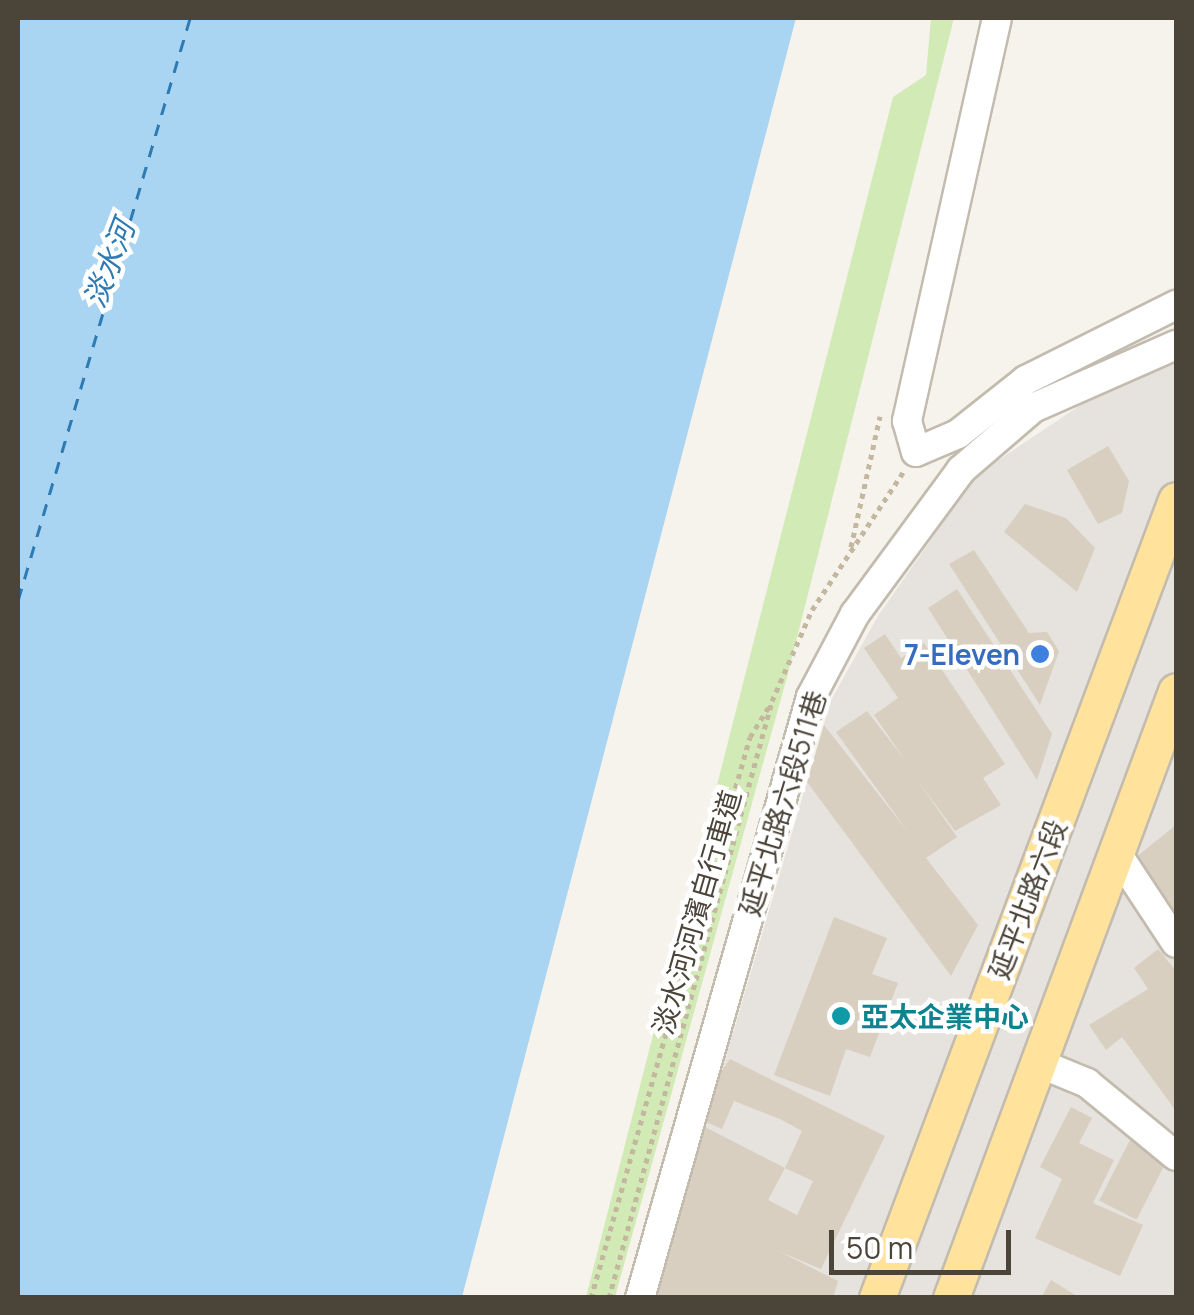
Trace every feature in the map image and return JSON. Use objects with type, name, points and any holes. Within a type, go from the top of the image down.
[{"type":"main road","name":"延平北路六段","points":[[877,1298],[1176,500]]},
{"type":"main road","points":[[950,1298],[1041,1064],[1176,691]]},
{"type":"street","points":[[997,18],[907,421],[916,452],[958,434],[1026,380],[1176,305]]},
{"type":"street","name":"延平北路六段511巷","points":[[640,1298],[812,697],[855,614],[962,470],[1034,408],[1176,345]]},
{"type":"street","points":[[1118,855],[1176,943]]},
{"type":"street","points":[[1041,1064],[1087,1083],[1176,1156]]},
{"type":"path","name":"淡水河河濱自行車道","points":[[608,1298],[772,701],[851,550],[916,452]]},
{"type":"path","name":"淡水河河濱自行車道","points":[[851,550],[865,484]]},
{"type":"path","points":[[591,1298],[750,737],[772,701]]},
{"type":"shaded area","points":[[1176,364],[1176,1297],[655,1298],[831,700],[878,616],[976,475],[1121,378]]},
{"type":"green space","points":[[931,18],[954,18],[787,677],[615,1297],[586,1297],[893,97],[926,75]]},
{"type":"water","name":"淡水河","points":[[18,18],[796,18],[462,1297],[18,1297]]},
{"type":"building","points":[[1108,446],[1129,481],[1122,513],[1098,524],[1067,470]]},
{"type":"building","points":[[1025,504],[1066,518],[1095,548],[1077,592],[1004,532]]},
{"type":"building","points":[[974,550],[1029,633],[1047,632],[1059,651],[1040,705],[949,564]]},
{"type":"building","points":[[957,589],[1052,734],[1037,780],[928,608]]},
{"type":"building","points":[[885,634],[901,658],[924,643],[1005,764],[983,778],[1001,805],[955,831],[918,781],[957,837],[926,858],[978,925],[951,976],[807,782],[824,725],[908,832],[836,732],[867,711],[905,760],[874,715],[898,698],[864,648]]},
{"type":"building","points":[[1176,825],[1176,928],[1131,861]]},
{"type":"building","name":"亞太企業中心","points":[[834,917],[887,938],[872,974],[898,983],[870,1057],[846,1049],[830,1096],[774,1075]]},
{"type":"building","points":[[1158,949],[1176,971],[1176,1111],[1122,1037],[1106,1050],[1089,1025],[1148,989],[1134,968]]},
{"type":"building","points":[[730,1059],[885,1136],[821,1269],[778,1251],[838,1281],[833,1298],[656,1298],[670,1196],[705,1127],[785,1168],[802,1131],[734,1101],[722,1129],[690,1115]],"holes":[[[785,1168],[813,1181],[797,1215],[768,1200]]]},
{"type":"building","points":[[1071,1107],[1092,1118],[1079,1143],[1114,1160],[1093,1203],[1143,1225],[1120,1276],[1035,1238],[1062,1179],[1040,1167]]},
{"type":"building","points":[[1130,1140],[1167,1159],[1137,1220],[1099,1201]]},
{"type":"building","points":[[1051,1280],[1080,1298],[1041,1298]]},
{"type":"ferry route","points":[[18,600],[190,18]]},
{"type":"place","name":"7-Eleven","points":[[1040,654]]},
{"type":"place","name":"亞太企業中心","points":[[841,1016]]}]
